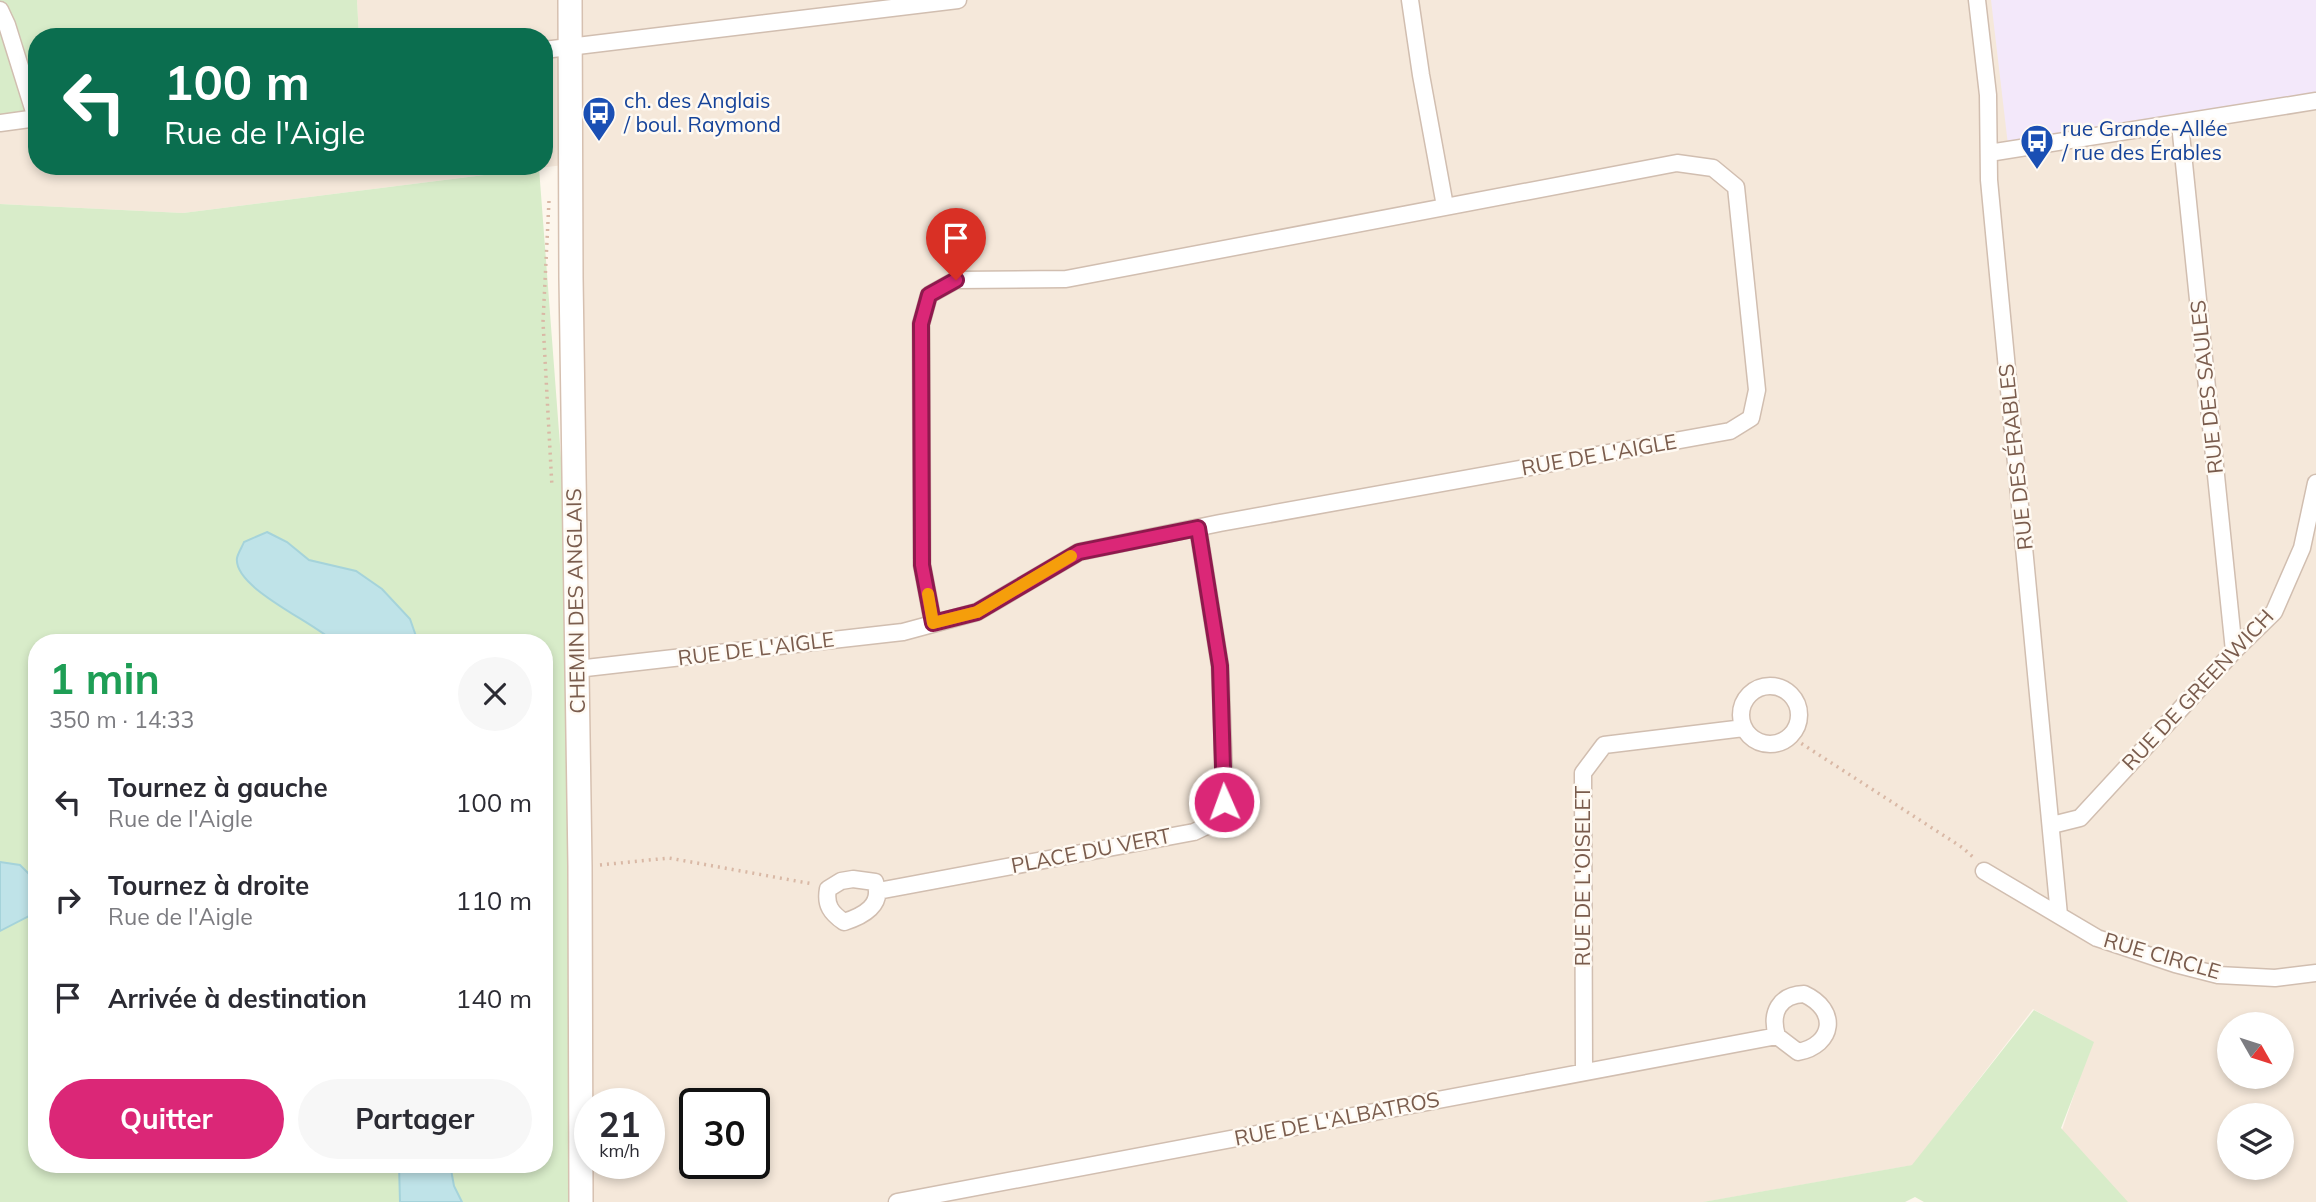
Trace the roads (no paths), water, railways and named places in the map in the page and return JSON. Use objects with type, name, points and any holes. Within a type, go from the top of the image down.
[{"type":"street","name":"CHEMIN DES ANGLAIS","points":[[570,0],[581,1202]]},
{"type":"street","points":[[553,49],[958,0]]},
{"type":"street","points":[[1410,0],[1420,75],[1445,206]]},
{"type":"street","name":"RUE DES ÉRABLES","points":[[1977,0],[1988,95],[1991,193],[2059,915]]},
{"type":"street","points":[[0,10],[28,92]]},
{"type":"street","points":[[1989,153],[2316,102]]},
{"type":"street","points":[[0,123],[28,119]]},
{"type":"street","name":"RUE DES SAULES","points":[[2180,124],[2234,651]]},
{"type":"street","name":"RUE DE L'AIGLE","points":[[577,669],[902,632],[977,612],[1079,552],[1730,431],[1751,418],[1757,390],[1736,187],[1713,168],[1677,163],[1066,279],[956,280],[929,295],[921,324],[922,565],[933,623]]},
{"type":"street","name":"RUE DE GREENWICH","points":[[2052,825],[2080,818],[2234,651],[2274,612],[2302,548],[2316,483]]},
{"type":"street","name":"PLACE DU VERT","points":[[878,891],[1194,832],[1213,823],[1224,802],[1220,666],[1198,528]]},
{"type":"street","points":[[1767,686],[1785,691],[1797,705],[1799,715],[1793,733],[1786,740],[1767,744],[1749,736],[1744,728],[1741,710],[1745,701],[1758,689],[1767,686]]},
{"type":"street","name":"RUE DE L'OISELET","points":[[1584,1071],[1583,773],[1604,745],[1744,728]]},
{"type":"street","name":"RUE CIRCLE","points":[[1984,871],[2097,938],[2175,964],[2218,975],[2276,978],[2316,973]]},
{"type":"street","name":"RUE DE L'ALBATROS","points":[[897,1202],[1777,1036]]},
{"type":"water","points":[[267,532],[287,542],[309,560],[356,571],[382,589],[410,619],[415,634],[324,634],[276,604],[248,581],[239,569],[237,558],[244,542]]},
{"type":"water","points":[[0,862],[20,865],[28,873],[28,917],[0,931]]},
{"type":"water","points":[[399,1173],[452,1173],[454,1186],[462,1202],[400,1202]]},
{"type":"place","name":"ch. des Anglais / boul. Raymond","points":[[599,143]]},
{"type":"place","name":"rue Grande-Allée / rue des Érables","points":[[2037,171]]}]
